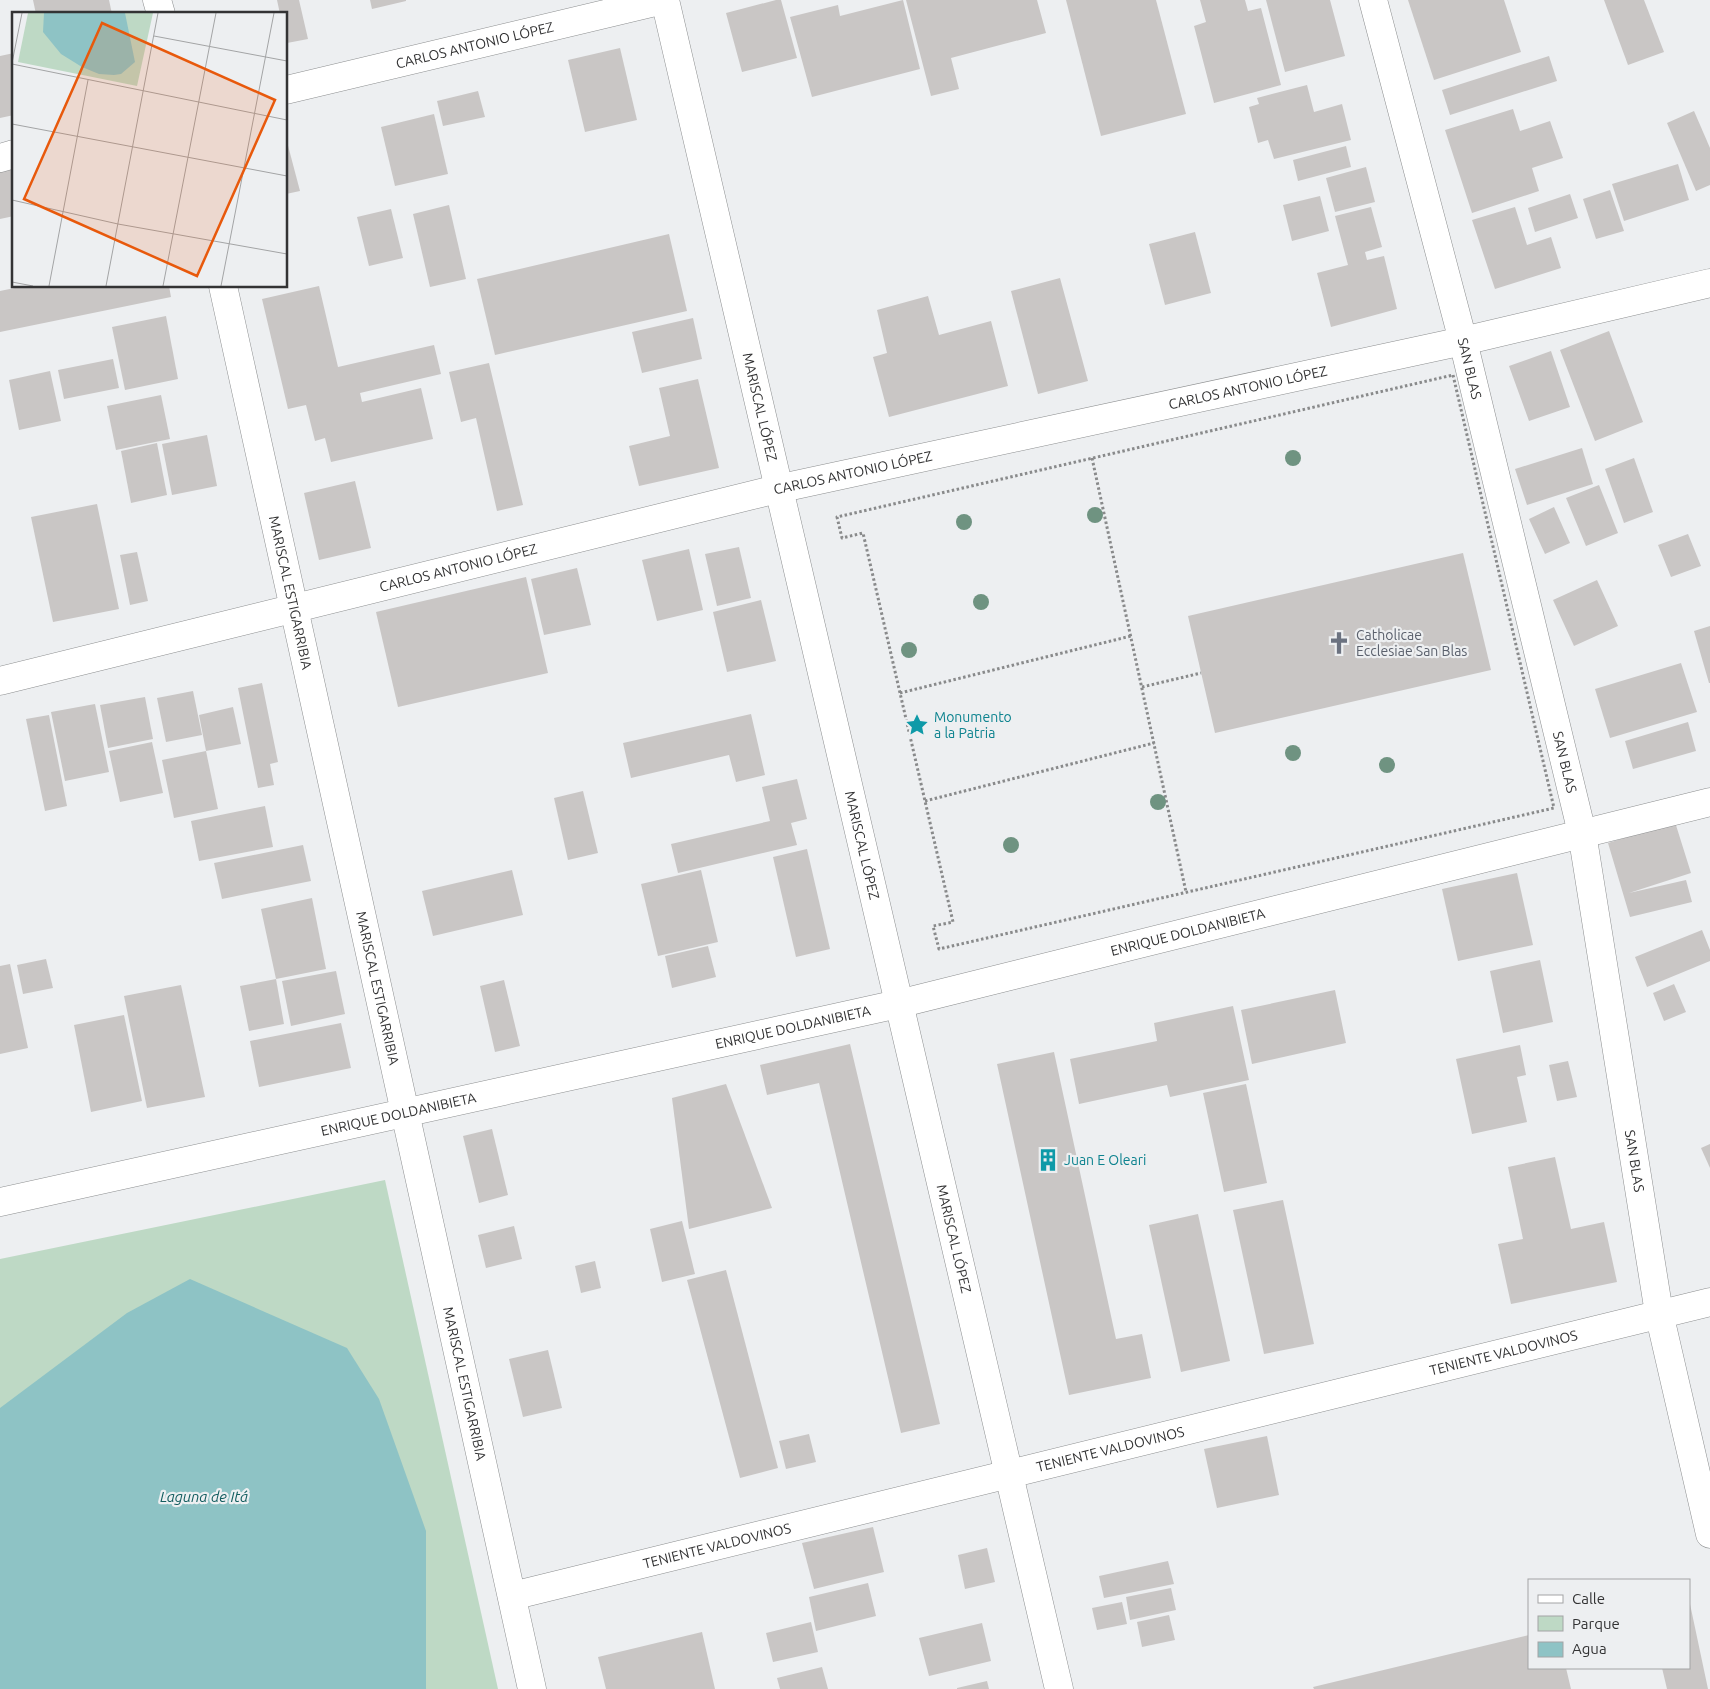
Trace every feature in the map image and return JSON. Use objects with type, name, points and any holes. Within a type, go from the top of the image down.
[{"type":"street","name":"CARLOS ANTONIO LÓPEZ","points":[[288,90],[664,0]]},
{"type":"street","name":"MARISCAL LÓPEZ","points":[[664,0],[1059,1689]]},
{"type":"street","name":"SAN BLAS","points":[[1373,0],[1463,341],[1582,833],[1659,1313],[1710,1534]]},
{"type":"street","name":"CARLOS ANTONIO LÓPEZ","points":[[0,681],[778,489],[1463,341],[1710,283]]},
{"type":"street","name":"MARISCAL ESTIGARRIBIA","points":[[223,288],[532,1689]]},
{"type":"street","name":"ENRIQUE DOLDANIBIETA","points":[[0,1202],[898,1004],[1710,802]]},
{"type":"street","name":"TENIENTE VALDOVINOS","points":[[512,1596],[1710,1302]]},
{"type":"path","points":[[1454,375],[1554,808],[939,949],[933,926],[953,922],[900,694],[863,533],[842,538],[837,517],[1454,375]]},
{"type":"path","points":[[1092,458],[1186,892]]},
{"type":"path","points":[[900,694],[1131,636]]},
{"type":"path","points":[[1142,687],[1201,673]]},
{"type":"path","points":[[925,801],[1154,743]]},
{"type":"green space","name":"Laguna de Itá","points":[[385,1180],[498,1689],[0,1689],[0,1259]]},
{"type":"water","name":"Laguna de Itá","points":[[190,1279],[347,1348],[379,1399],[426,1531],[426,1689],[0,1689],[0,1408],[127,1313]]},
{"type":"building","points":[[33,0],[109,0],[112,12],[36,12]]},
{"type":"building","points":[[277,0],[299,0],[308,39],[288,43],[288,12],[280,12]]},
{"type":"building","points":[[370,0],[406,0],[406,1],[372,9]]},
{"type":"building","points":[[781,0],[797,58],[742,72],[726,13]]},
{"type":"building","points":[[903,0],[920,69],[812,97],[790,17],[838,5],[840,16]]},
{"type":"building","points":[[906,0],[1037,0],[1046,33],[951,58],[959,89],[931,96]]},
{"type":"building","points":[[1066,0],[1156,0],[1186,114],[1101,136]]},
{"type":"building","points":[[1200,0],[1245,0],[1248,11],[1261,8],[1281,85],[1214,103],[1194,26],[1206,22]]},
{"type":"building","points":[[1266,0],[1330,0],[1345,56],[1285,72]]},
{"type":"building","points":[[1408,0],[1504,0],[1521,52],[1434,80]]},
{"type":"building","points":[[1604,0],[1644,0],[1664,52],[1628,65]]},
{"type":"building","points":[[620,48],[637,120],[585,132],[568,60]]},
{"type":"building","points":[[12,53],[12,115],[0,118],[0,56]]},
{"type":"building","points":[[1549,56],[1557,81],[1450,115],[1442,90]]},
{"type":"building","points":[[1307,85],[1314,112],[1342,104],[1351,140],[1274,159],[1268,140],[1258,143],[1249,107],[1259,104],[1257,98]]},
{"type":"building","points":[[478,91],[485,117],[443,126],[437,101]]},
{"type":"building","points":[[1513,109],[1520,131],[1550,121],[1563,158],[1532,168],[1539,191],[1472,213],[1445,130]]},
{"type":"building","points":[[1694,111],[1710,148],[1710,185],[1696,191],[1667,123]]},
{"type":"building","points":[[434,114],[448,174],[395,186],[381,127]]},
{"type":"building","points":[[288,146],[300,191],[288,194]]},
{"type":"building","points":[[1346,146],[1351,167],[1298,181],[1293,160]]},
{"type":"building","points":[[1678,164],[1689,200],[1624,221],[1612,184]]},
{"type":"building","points":[[12,167],[12,216],[0,219],[0,169]]},
{"type":"building","points":[[1366,167],[1375,202],[1335,212],[1326,178]]},
{"type":"building","points":[[1610,190],[1624,231],[1596,239],[1583,199]]},
{"type":"building","points":[[1570,194],[1578,218],[1535,232],[1528,208]]},
{"type":"building","points":[[1320,196],[1329,231],[1292,241],[1283,205]]},
{"type":"building","points":[[449,205],[466,279],[430,287],[413,214]]},
{"type":"building","points":[[1371,207],[1382,247],[1365,252],[1367,260],[1384,256],[1397,309],[1331,327],[1317,273],[1348,265],[1335,216]]},
{"type":"building","points":[[1515,207],[1527,245],[1551,237],[1561,268],[1495,289],[1472,220]]},
{"type":"building","points":[[391,209],[403,258],[369,266],[357,217]]},
{"type":"building","points":[[1195,232],[1211,293],[1165,305],[1149,244]]},
{"type":"building","points":[[669,234],[687,311],[495,355],[477,279]]},
{"type":"building","points":[[1060,278],[1088,381],[1038,394],[1011,291]]},
{"type":"building","points":[[319,286],[338,367],[434,345],[441,374],[360,393],[362,402],[421,388],[433,439],[331,462],[325,438],[315,441],[306,405],[288,409],[262,299]]},
{"type":"building","points":[[14,288],[169,288],[171,297],[0,332],[0,291]]},
{"type":"building","points":[[928,296],[939,335],[991,321],[1008,386],[889,417],[873,357],[887,353],[877,310]]},
{"type":"building","points":[[166,316],[178,379],[125,390],[112,327]]},
{"type":"building","points":[[693,318],[702,359],[642,373],[632,332]]},
{"type":"building","points":[[1609,331],[1643,422],[1595,441],[1560,350]]},
{"type":"building","points":[[1551,351],[1570,407],[1529,421],[1509,366]]},
{"type":"building","points":[[113,359],[119,388],[64,399],[58,370]]},
{"type":"building","points":[[489,363],[523,505],[497,511],[476,418],[461,422],[449,372]]},
{"type":"building","points":[[50,371],[61,421],[19,430],[9,380]]},
{"type":"building","points":[[698,379],[719,468],[639,486],[629,446],[670,436],[659,388]]},
{"type":"building","points":[[161,395],[170,439],[116,450],[107,406]]},
{"type":"building","points":[[207,435],[217,486],[172,495],[162,444]]},
{"type":"building","points":[[157,443],[167,495],[131,503],[121,451]]},
{"type":"building","points":[[1582,448],[1593,484],[1527,505],[1515,469]]},
{"type":"building","points":[[1634,458],[1653,512],[1624,523],[1605,469]]},
{"type":"building","points":[[355,481],[371,548],[319,560],[304,493]]},
{"type":"building","points":[[1599,485],[1618,533],[1586,546],[1566,498]]},
{"type":"building","points":[[97,504],[119,609],[53,622],[31,517]]},
{"type":"building","points":[[1554,507],[1570,543],[1545,554],[1529,519]]},
{"type":"building","points":[[1688,534],[1701,566],[1671,577],[1658,545]]},
{"type":"building","points":[[739,547],[751,598],[717,606],[705,554]]},
{"type":"building","points":[[689,549],[703,610],[657,621],[642,560]]},
{"type":"building","points":[[137,552],[148,601],[130,605],[120,555]]},
{"type":"building","name":"Catholicae Ecclesiae San Blas","points":[[1463,553],[1491,670],[1215,733],[1188,616]]},
{"type":"building","points":[[577,568],[591,625],[544,635],[531,579]]},
{"type":"building","points":[[526,577],[548,673],[398,707],[376,612]]},
{"type":"building","points":[[1597,580],[1618,626],[1574,646],[1553,600]]},
{"type":"building","points":[[761,600],[776,661],[727,672],[713,612]]},
{"type":"building","points":[[1710,626],[1710,683],[1709,683],[1694,631]]},
{"type":"building","points":[[1681,663],[1697,712],[1610,738],[1595,689]]},
{"type":"building","points":[[262,683],[278,762],[270,764],[274,785],[258,788],[238,688]]},
{"type":"building","points":[[193,691],[202,735],[166,742],[157,698]]},
{"type":"building","points":[[145,697],[153,739],[108,748],[100,705]]},
{"type":"building","points":[[95,704],[109,772],[65,781],[51,712]]},
{"type":"building","points":[[233,707],[241,744],[206,751],[199,715]]},
{"type":"building","points":[[751,714],[765,775],[736,782],[729,755],[631,778],[623,743]]},
{"type":"building","points":[[49,715],[67,806],[45,811],[26,719]]},
{"type":"building","points":[[1688,722],[1696,751],[1633,769],[1625,741]]},
{"type":"building","points":[[152,742],[163,793],[120,802],[109,751]]},
{"type":"building","points":[[206,751],[218,809],[174,818],[162,760]]},
{"type":"building","points":[[797,779],[807,819],[791,823],[797,845],[678,873],[671,844],[770,821],[762,787]]},
{"type":"building","points":[[583,791],[598,853],[568,860],[554,798]]},
{"type":"building","points":[[265,806],[273,847],[199,861],[191,821]]},
{"type":"building","points":[[1675,822],[1691,873],[1629,893],[1686,880],[1692,902],[1630,917],[1608,843]]},
{"type":"building","points":[[303,845],[311,881],[222,899],[214,863]]},
{"type":"building","points":[[807,849],[830,949],[796,957],[773,857]]},
{"type":"building","points":[[512,870],[523,915],[433,936],[422,891]]},
{"type":"building","points":[[701,870],[718,942],[658,956],[641,884]]},
{"type":"building","points":[[1517,873],[1533,945],[1458,961],[1442,889]]},
{"type":"building","points":[[312,898],[326,969],[276,979],[261,909]]},
{"type":"building","points":[[1702,930],[1710,950],[1710,961],[1647,987],[1635,957]]},
{"type":"building","points":[[708,946],[716,977],[672,988],[665,956]]},
{"type":"building","points":[[46,959],[53,988],[23,994],[17,965]]},
{"type":"building","points":[[1540,960],[1553,1022],[1503,1033],[1490,971]]},
{"type":"building","points":[[10,964],[28,1048],[0,1054],[0,966]]},
{"type":"building","points":[[336,971],[345,1014],[291,1026],[282,981]]},
{"type":"building","points":[[276,979],[284,1024],[249,1031],[240,986]]},
{"type":"building","points":[[504,980],[520,1046],[495,1052],[480,986]]},
{"type":"building","points":[[1674,984],[1686,1012],[1664,1021],[1653,993]]},
{"type":"building","points":[[181,985],[205,1097],[147,1108],[124,996]]},
{"type":"building","points":[[1335,990],[1346,1043],[1252,1064],[1241,1010]]},
{"type":"building","points":[[1233,1006],[1249,1080],[1170,1097],[1167,1085],[1079,1104],[1070,1059],[1157,1041],[1154,1023]]},
{"type":"building","points":[[124,1015],[142,1101],[91,1112],[74,1025]]},
{"type":"building","points":[[341,1023],[351,1068],[259,1087],[250,1041]]},
{"type":"building","points":[[850,1044],[940,1424],[901,1433],[819,1083],[767,1095],[760,1065]]},
{"type":"building","points":[[1520,1045],[1526,1075],[1517,1077],[1527,1122],[1472,1134],[1456,1059]]},
{"type":"building","name":"Juan E Oleari","points":[[1054,1052],[1116,1339],[1142,1334],[1151,1378],[1069,1395],[997,1064]]},
{"type":"building","points":[[1568,1061],[1577,1097],[1557,1101],[1549,1065]]},
{"type":"building","points":[[726,1084],[772,1208],[689,1229],[672,1098]]},
{"type":"building","points":[[1246,1084],[1267,1183],[1224,1192],[1203,1093]]},
{"type":"building","points":[[492,1129],[508,1195],[479,1203],[463,1136]]},
{"type":"building","points":[[1710,1144],[1710,1168],[1701,1148]]},
{"type":"building","points":[[1555,1157],[1571,1229],[1604,1222],[1617,1282],[1511,1304],[1498,1244],[1523,1239],[1508,1167]]},
{"type":"building","points":[[1283,1200],[1314,1344],[1264,1354],[1233,1210]]},
{"type":"building","points":[[1198,1214],[1230,1361],[1181,1372],[1149,1225]]},
{"type":"building","points":[[682,1221],[695,1274],[662,1282],[650,1229]]},
{"type":"building","points":[[514,1226],[522,1259],[486,1268],[478,1235]]},
{"type":"building","points":[[595,1261],[601,1288],[581,1293],[575,1266]]},
{"type":"building","points":[[726,1270],[778,1468],[740,1478],[687,1280]]},
{"type":"building","points":[[548,1350],[562,1408],[523,1417],[509,1359]]},
{"type":"building","points":[[809,1434],[816,1462],[786,1469],[779,1441]]},
{"type":"building","points":[[1267,1436],[1279,1495],[1217,1508],[1204,1449]]},
{"type":"building","points":[[873,1527],[884,1572],[814,1589],[802,1543]]},
{"type":"building","points":[[987,1548],[995,1582],[965,1589],[958,1555]]},
{"type":"building","points":[[1168,1561],[1174,1584],[1104,1598],[1099,1576]]},
{"type":"building","points":[[868,1583],[876,1616],[816,1631],[809,1597]]},
{"type":"building","points":[[1171,1588],[1176,1610],[1130,1620],[1126,1597]]},
{"type":"building","points":[[1122,1602],[1127,1624],[1097,1630],[1092,1608]]},
{"type":"building","points":[[1690,1604],[1708,1689],[1667,1689],[1662,1669],[1690,1669]]},
{"type":"building","points":[[1169,1615],[1175,1640],[1142,1647],[1137,1622]]},
{"type":"building","points":[[811,1622],[818,1652],[773,1662],[766,1633]]},
{"type":"building","points":[[982,1623],[991,1661],[929,1676],[919,1638]]},
{"type":"building","points":[[702,1632],[715,1689],[606,1689],[598,1657]]},
{"type":"building","points":[[1528,1635],[1528,1669],[1566,1669],[1571,1689],[1314,1689],[1313,1687]]},
{"type":"building","points":[[822,1667],[828,1689],[780,1689],[777,1678]]},
{"type":"building","points":[[987,1681],[989,1689],[957,1689],[957,1688]]},
{"type":"place","name":"Catholicae Ecclesiae San Blas","points":[[1339,643]]},
{"type":"place","name":"Monumento a la Patria","points":[[917,725]]},
{"type":"place","name":"Juan E Oleari","points":[[1048,1160]]}]
